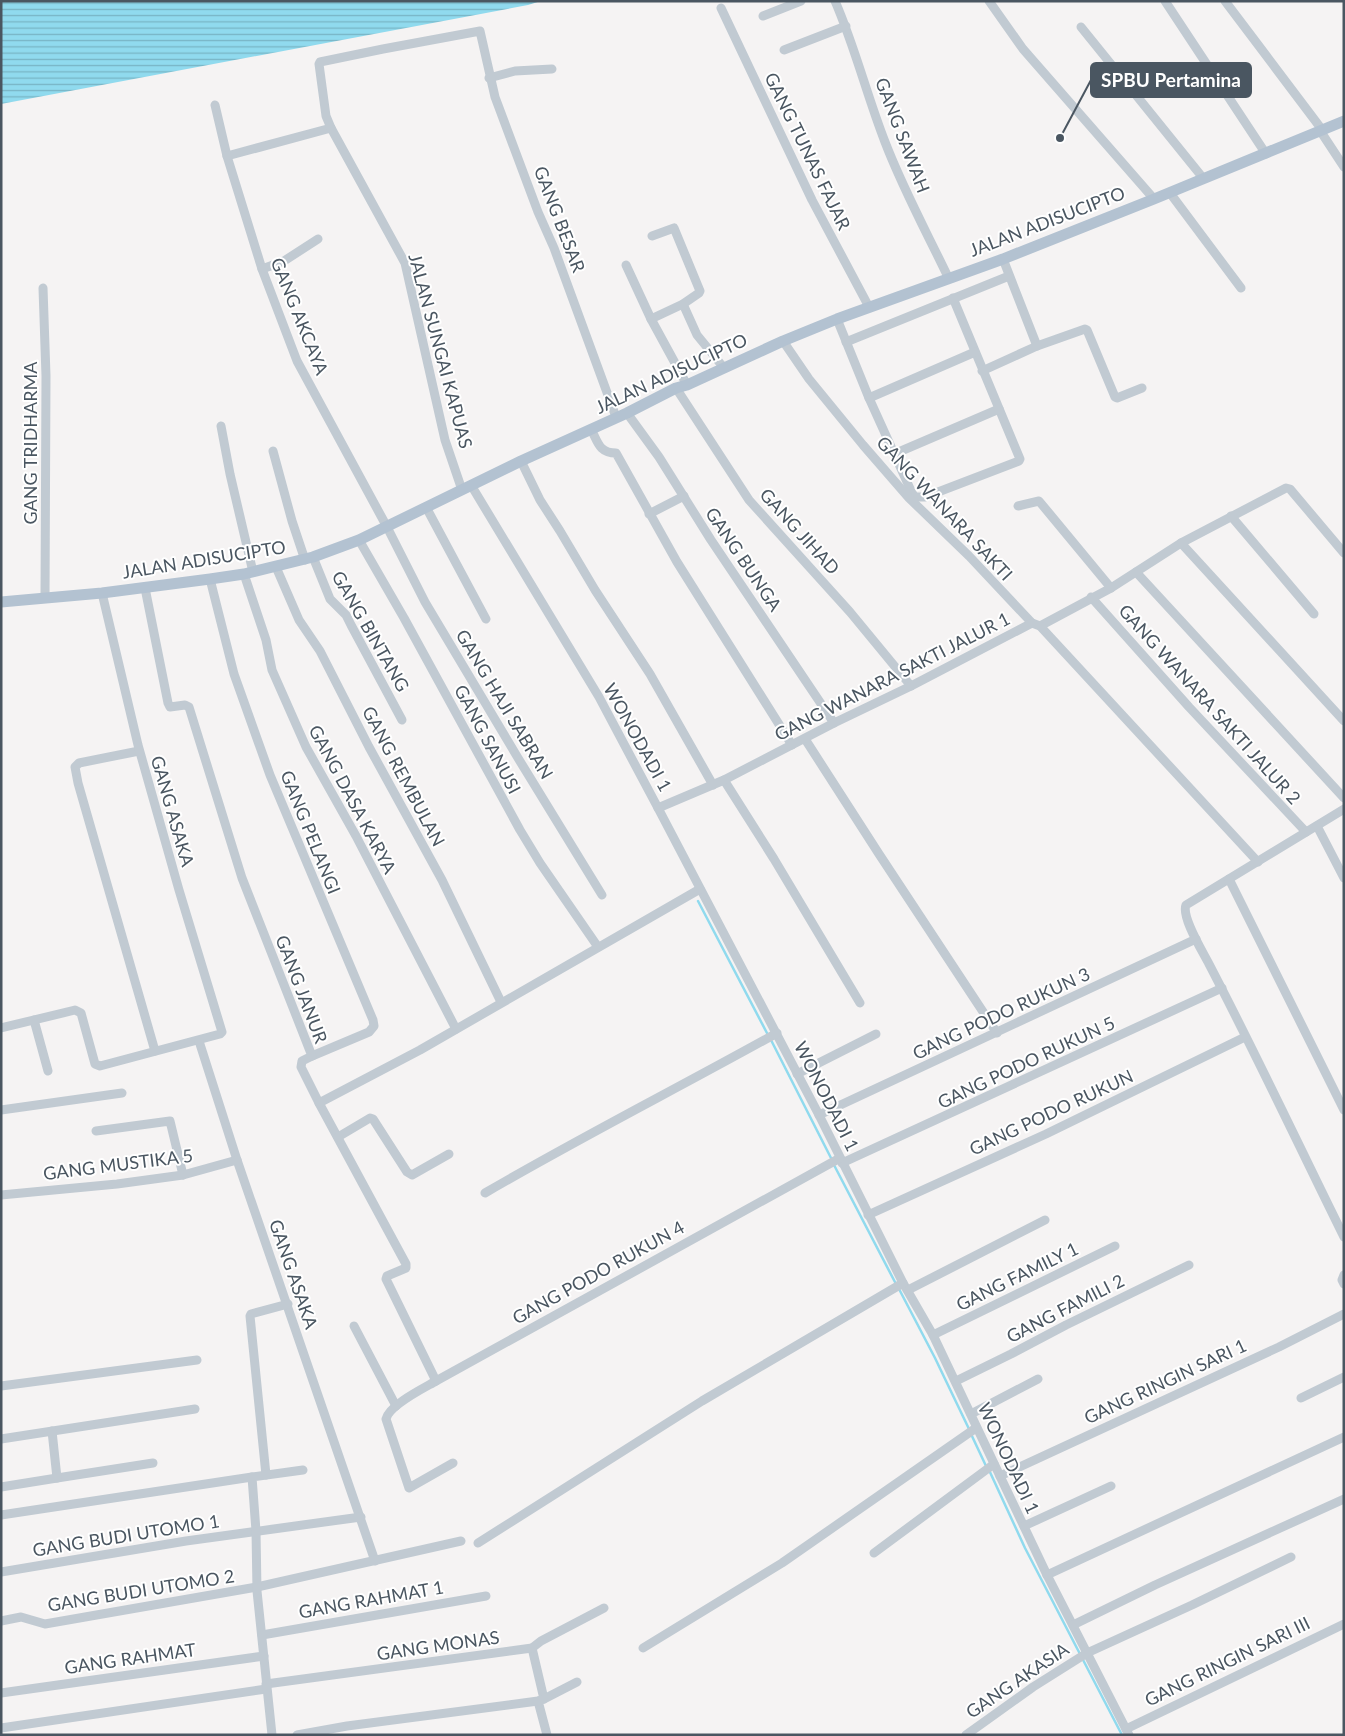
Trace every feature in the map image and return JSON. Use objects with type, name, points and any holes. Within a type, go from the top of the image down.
[{"type":"main road","name":"JALAN ADISUCIPTO","points":[[1,602],[102,593],[210,579],[249,573],[309,559],[359,540],[521,460],[783,341],[869,306],[1003,258],[1170,193],[1344,122]]},
{"type":"street","points":[[762,16],[801,1]]},
{"type":"street","name":"GANG SAWAH","points":[[835,1],[846,26],[896,172],[948,278]]},
{"type":"street","points":[[989,1],[1023,49],[1154,199]]},
{"type":"street","points":[[1165,1],[1266,154]]},
{"type":"street","points":[[1224,1],[1322,131],[1344,167]]},
{"type":"street","name":"GANG TUNAS FAJAR","points":[[721,8],[812,200],[869,306]]},
{"type":"street","points":[[784,50],[846,26]]},
{"type":"street","points":[[1081,27],[1203,178]]},
{"type":"street","name":"GANG BESAR","points":[[323,61],[480,31],[495,97],[567,283],[622,415]]},
{"type":"street","name":"JALAN SUNGAI KAPUAS","points":[[323,61],[318,64],[326,116],[404,263],[445,440],[467,487]]},
{"type":"street","points":[[490,78],[515,71],[552,69]]},
{"type":"street","name":"GANG AKCAYA","points":[[215,105],[227,156],[262,269],[297,361],[387,527]]},
{"type":"street","points":[[227,156],[331,128]]},
{"type":"street","points":[[1170,193],[1241,288]]},
{"type":"street","points":[[651,319],[683,304],[700,291],[674,228],[652,236]]},
{"type":"street","points":[[262,269],[284,261],[318,239]]},
{"type":"street","points":[[1003,258],[1037,346]]},
{"type":"street","name":"GANG JIHAD","points":[[626,265],[682,387],[749,500],[850,612],[911,686]]},
{"type":"street","points":[[846,342],[1009,276]]},
{"type":"street","name":"GANG TRIDHARMA","points":[[43,288],[46,376],[45,598]]},
{"type":"street","points":[[837,319],[894,454],[914,496],[920,497],[1019,461],[1020,458],[953,298]]},
{"type":"street","points":[[683,304],[697,335],[724,368]]},
{"type":"street","points":[[982,371],[1037,346],[1085,329],[1115,397],[1117,398],[1142,388]]},
{"type":"street","name":"GANG WANARA SAKTI","points":[[783,341],[810,379],[909,498],[1036,624]]},
{"type":"street","points":[[869,398],[974,352]]},
{"type":"street","points":[[894,454],[999,409]]},
{"type":"street","name":"GANG BUNGA","points":[[622,415],[659,457],[711,540],[834,723]]},
{"type":"street","name":"GANG DASA KARYA","points":[[221,426],[249,573],[272,670],[306,747],[356,836],[456,1029]]},
{"type":"street","points":[[591,429],[601,449],[606,453],[616,453],[682,570],[792,745]]},
{"type":"street","name":"GANG BINTANG","points":[[273,451],[292,521],[309,559],[330,599],[346,615],[402,720]]},
{"type":"street","points":[[521,460],[540,500],[650,674],[713,785]]},
{"type":"street","name":"WONODADI 1","points":[[467,487],[599,698],[658,808],[819,1115],[905,1286],[933,1335],[971,1414],[990,1466],[1000,1476],[1047,1575],[1127,1732]]},
{"type":"street","points":[[1036,624],[1111,588],[1181,543],[1288,488],[1344,553]]},
{"type":"street","points":[[649,514],[684,496]]},
{"type":"street","points":[[1018,506],[1039,501],[1111,588]]},
{"type":"street","points":[[426,507],[486,619]]},
{"type":"street","points":[[1231,516],[1314,614]]},
{"type":"street","name":"GANG HAJI SABRAN","points":[[387,527],[425,602],[602,895]]},
{"type":"street","name":"GANG SANUSI","points":[[359,540],[520,830],[540,863],[598,947]]},
{"type":"street","points":[[1181,543],[1344,721]]},
{"type":"street","name":"GANG REMBULAN","points":[[276,567],[299,620],[320,651],[374,756],[442,880],[501,1002]]},
{"type":"street","points":[[1136,572],[1344,798]]},
{"type":"street","name":"GANG PELANGI","points":[[210,579],[234,674],[270,775],[373,1020],[374,1026],[369,1032],[312,1056]]},
{"type":"street","name":"GANG JANUR","points":[[145,588],[168,703],[170,707],[185,705],[189,707],[242,878],[312,1056],[302,1061],[301,1064],[319,1103],[406,1264],[406,1268],[388,1276],[386,1279],[436,1381]]},
{"type":"street","name":"GANG ASAKA","points":[[102,593],[139,751],[222,1029],[222,1034],[199,1041],[375,1560]]},
{"type":"street","name":"GANG WANARA SAKTI JALUR 2","points":[[1091,598],[1189,707],[1306,832]]},
{"type":"street","name":"GANG WANARA SAKTI JALUR 1","points":[[658,808],[724,780],[834,723],[1036,624],[1258,862]]},
{"type":"street","points":[[805,739],[878,854],[997,1033]]},
{"type":"street","points":[[139,751],[78,763],[75,765],[75,771],[155,1051]]},
{"type":"street","points":[[724,780],[764,842],[860,1003]]},
{"type":"street","points":[[1344,809],[1186,905],[1184,909],[1196,939],[1344,1236]]},
{"type":"street","points":[[1317,826],[1344,878]]},
{"type":"street","points":[[1229,879],[1344,1110]]},
{"type":"street","points":[[319,1103],[420,1050],[700,888]]},
{"type":"street","name":"GANG PODO RUKUN 3","points":[[819,1115],[1196,939]]},
{"type":"street","name":"GANG PODO RUKUN 5","points":[[840,1160],[1222,988]]},
{"type":"street","points":[[1,1028],[75,1010],[81,1013],[97,1066],[199,1041]]},
{"type":"street","points":[[34,1020],[48,1071]]},
{"type":"street","points":[[485,1193],[560,1150],[638,1110],[776,1033]]},
{"type":"street","points":[[797,1074],[876,1034]]},
{"type":"street","name":"GANG PODO RUKUN","points":[[868,1215],[1046,1134],[1246,1037]]},
{"type":"street","points":[[1,1110],[122,1093]]},
{"type":"street","points":[[338,1137],[370,1118],[373,1119],[407,1172],[412,1175],[448,1154]]},
{"type":"street","points":[[96,1131],[170,1121],[183,1175]]},
{"type":"street","name":"GANG MUSTIKA 5","points":[[1,1195],[117,1184],[183,1175],[238,1160]]},
{"type":"street","name":"GANG PODO RUKUN 4","points":[[396,1406],[436,1381],[818,1170],[840,1160]]},
{"type":"street","points":[[478,1543],[702,1401],[883,1295],[1045,1220]]},
{"type":"street","name":"GANG FAMILY 1","points":[[933,1335],[1115,1246]]},
{"type":"street","name":"GANG FAMILI 2","points":[[956,1381],[1189,1265]]},
{"type":"street","points":[[1344,1275],[1342,1280],[1344,1284]]},
{"type":"street","points":[[266,1475],[250,1316],[251,1314],[288,1304]]},
{"type":"street","name":"GANG RINGIN SARI 1","points":[[1000,1476],[1279,1347],[1344,1314]]},
{"type":"street","points":[[354,1326],[396,1406],[387,1415],[386,1419],[408,1487],[453,1463]]},
{"type":"street","points":[[1,1386],[197,1360]]},
{"type":"street","points":[[1301,1398],[1344,1377]]},
{"type":"street","points":[[971,1414],[1038,1379]]},
{"type":"street","points":[[1,1439],[195,1409]]},
{"type":"street","points":[[643,1648],[782,1563],[976,1428]]},
{"type":"street","points":[[52,1431],[57,1478]]},
{"type":"street","points":[[1047,1575],[1344,1437]]},
{"type":"street","points":[[1,1487],[153,1463]]},
{"type":"street","points":[[874,1553],[990,1466]]},
{"type":"street","points":[[3,1514],[303,1470]]},
{"type":"street","points":[[252,1477],[256,1531],[257,1587],[272,1735]]},
{"type":"street","points":[[1024,1526],[1111,1486]]},
{"type":"street","points":[[1072,1625],[1344,1499]]},
{"type":"street","name":"GANG BUDI UTOMO 1","points":[[1,1572],[186,1541],[361,1516]]},
{"type":"street","name":"GANG BUDI UTOMO 2","points":[[1,1621],[21,1617],[46,1624],[257,1587],[460,1541]]},
{"type":"street","name":"GANG AKASIA","points":[[966,1735],[1033,1687],[1086,1653],[1291,1557]]},
{"type":"street","name":"GANG RAHMAT 1","points":[[262,1635],[486,1596]]},
{"type":"street","name":"GANG MONAS","points":[[1,1728],[266,1686],[532,1648],[541,1641],[604,1608]]},
{"type":"street","name":"GANG RINGIN SARI III","points":[[1127,1732],[1293,1647],[1344,1624]]},
{"type":"street","points":[[532,1648],[547,1735]]},
{"type":"street","name":"GANG RAHMAT","points":[[1,1693],[264,1656]]},
{"type":"street","points":[[297,1735],[347,1726],[541,1700],[577,1682]]},
{"type":"water","points":[[1,1],[541,1],[1,104]]},
{"type":"waterway","points":[[698,901],[768,1035]]},
{"type":"waterway","points":[[771,1040],[832,1160]]},
{"type":"waterway","points":[[834,1165],[896,1284]]},
{"type":"waterway","points":[[899,1289],[969,1429]]},
{"type":"waterway","points":[[971,1434],[986,1466]]},
{"type":"waterway","points":[[989,1470],[1025,1548],[1122,1735]]},
{"type":"place","name":"SPBU Pertamina","points":[[1060,138]]}]
